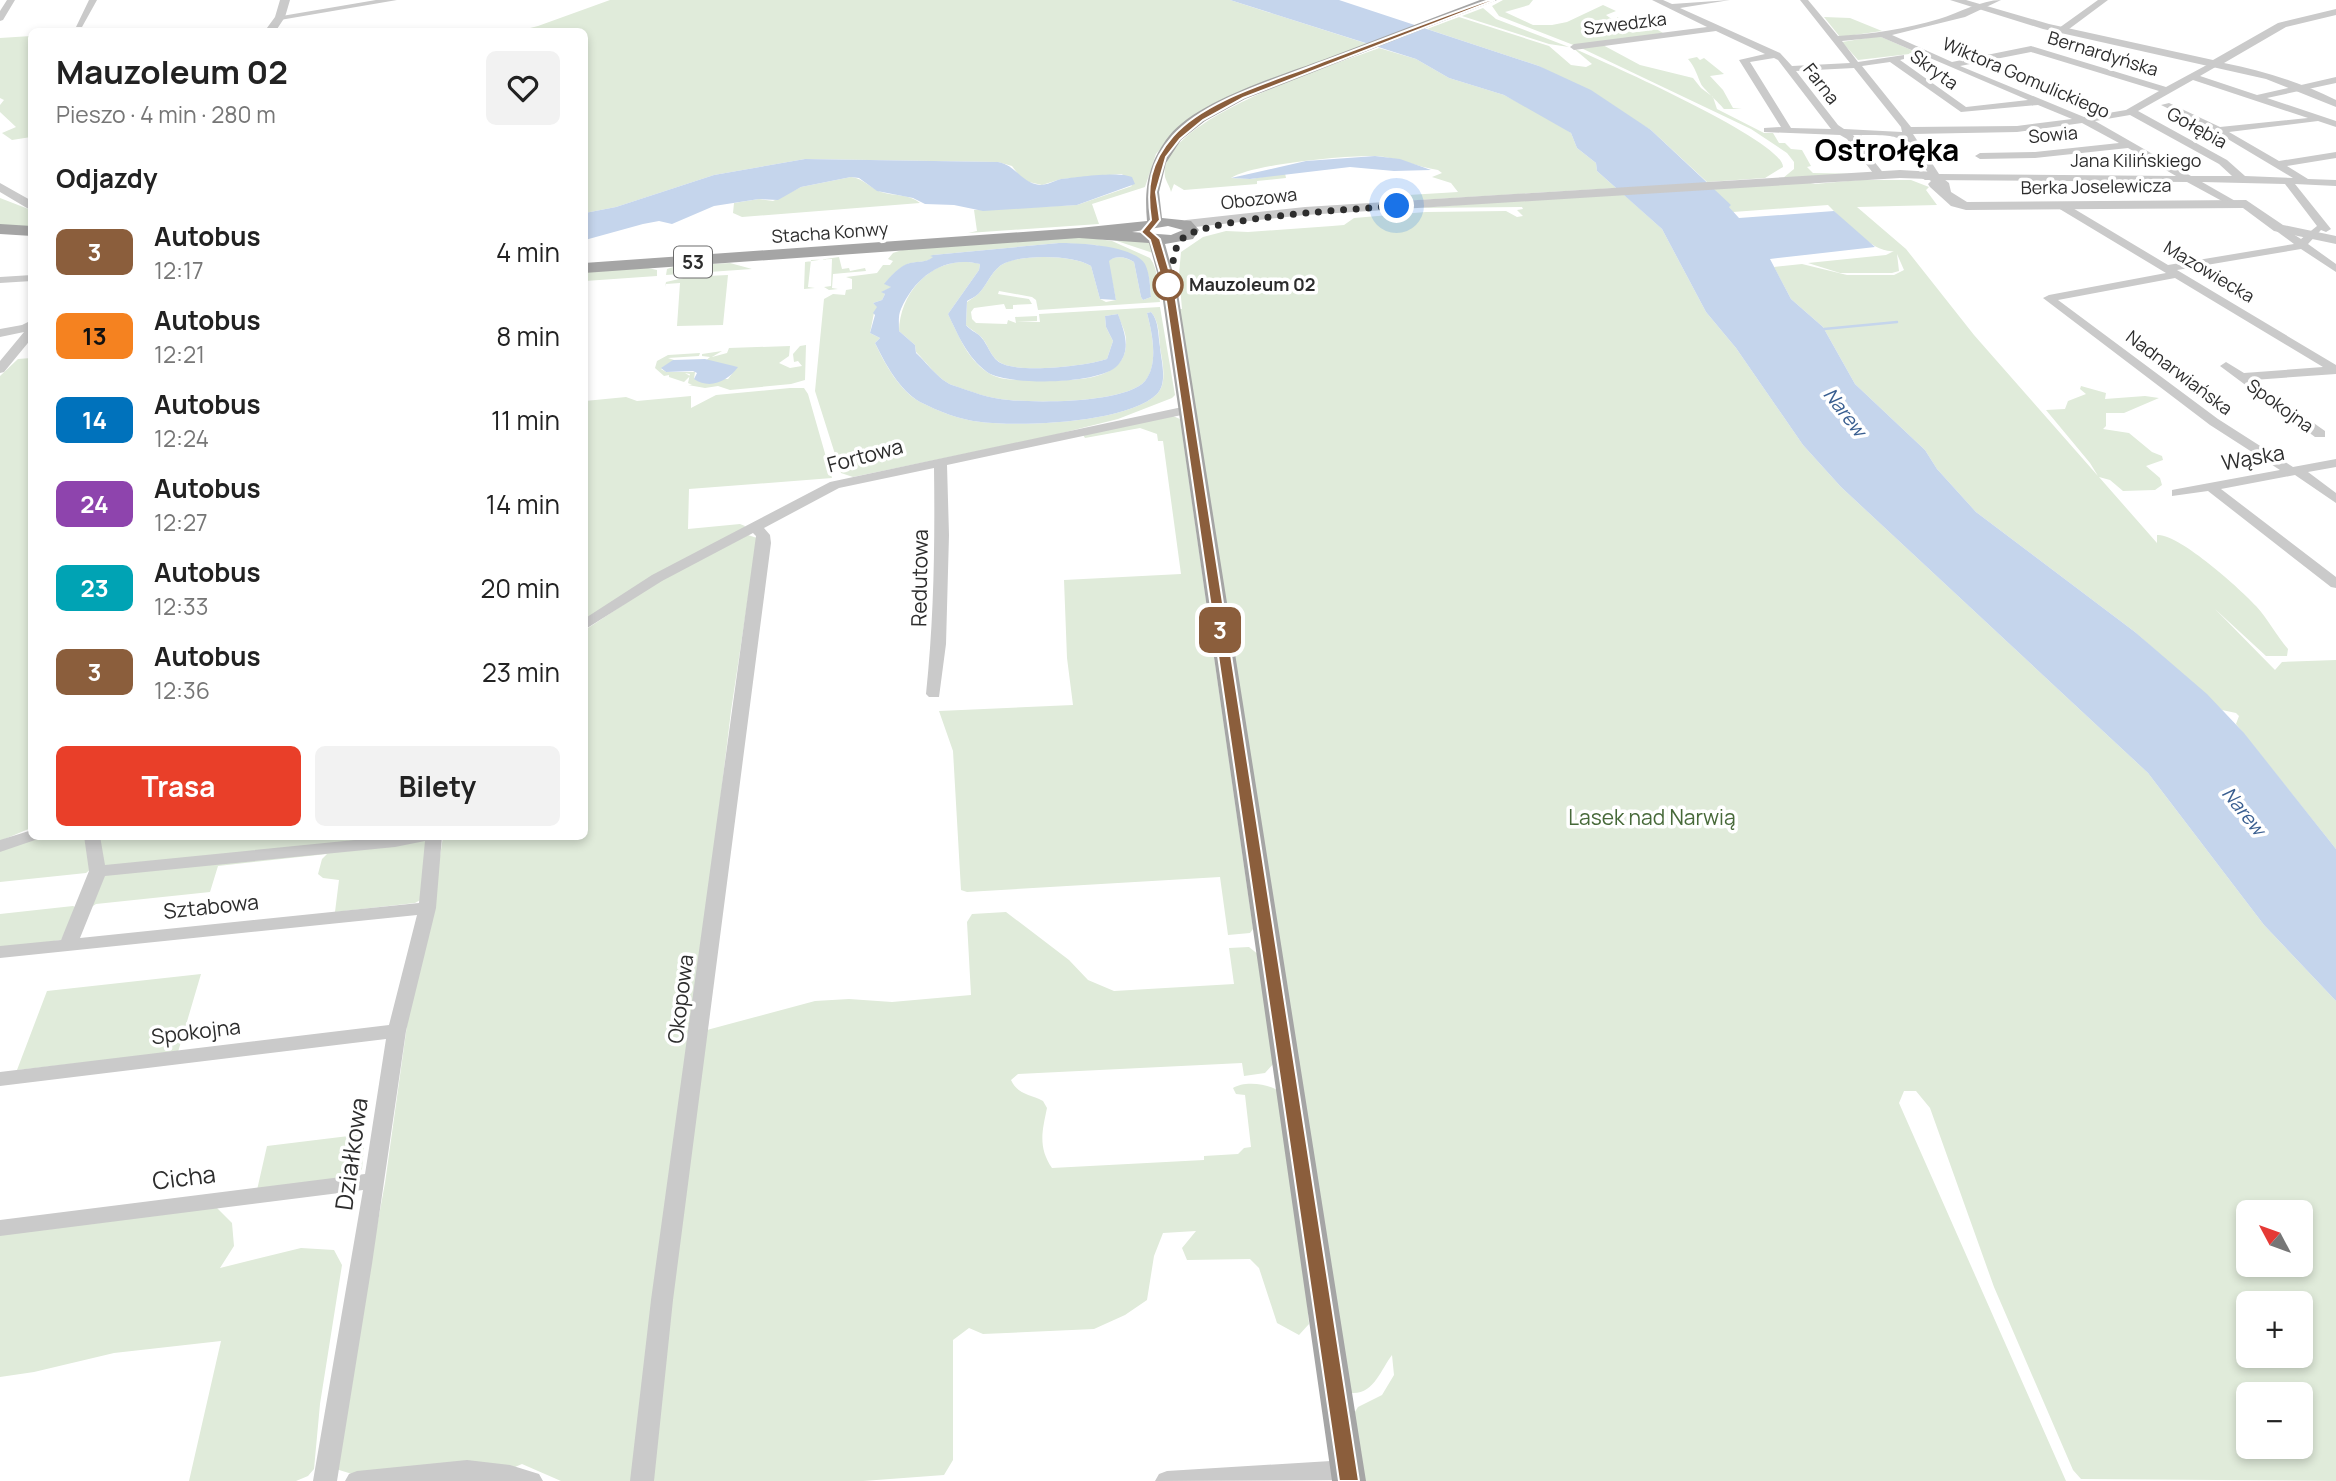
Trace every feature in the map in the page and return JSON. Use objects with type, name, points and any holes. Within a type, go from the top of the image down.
[{"type":"main road","points":[[1348,1475],[1169,287],[1153,231],[1152,192],[1166,151],[1193,123],[1230,101],[1492,0]]},
{"type":"main road","points":[[1155,180],[1165,207],[1184,230],[1173,254],[1169,287]]},
{"type":"main road","points":[[0,229],[28,231]]},
{"type":"main road","name":"53","points":[[1153,231],[1184,230]]},
{"type":"main road","name":"Stacha Konwy","points":[[588,268],[1079,233],[1153,231]]},
{"type":"street","points":[[0,18],[11,0]]},
{"type":"street","points":[[79,25],[93,0]]},
{"type":"street","points":[[272,28],[280,16],[285,0]]},
{"type":"street","points":[[280,16],[393,0]]},
{"type":"street","points":[[1656,0],[1777,55]]},
{"type":"street","points":[[1671,7],[1726,0]]},
{"type":"street","points":[[1804,0],[1907,133],[1931,177]]},
{"type":"street","points":[[1955,0],[2062,30],[2216,63],[2302,88],[2336,104]]},
{"type":"street","points":[[1836,39],[1882,34],[1982,8],[1997,0]]},
{"type":"street","points":[[2062,30],[2104,0]]},
{"type":"street","points":[[1766,130],[1907,133],[2006,130],[2087,121],[2131,111],[2282,25],[2336,12]]},
{"type":"street","name":"Szwedzka","points":[[1574,47],[1721,28]]},
{"type":"street","name":"Wiktora Gomulickiego","points":[[1882,34],[2087,121],[2239,204]]},
{"type":"street","name":"Bernardyńska","points":[[1950,65],[2031,49],[2166,90]]},
{"type":"street","points":[[1790,69],[1855,64],[1924,54]]},
{"type":"street","points":[[1777,55],[1745,60],[1788,131]]},
{"type":"street","name":"Farna","points":[[1777,55],[1841,132],[1850,137],[1884,175]]},
{"type":"street","name":"Skryta","points":[[1891,58],[1964,110],[2040,101]]},
{"type":"street","points":[[2191,76],[2336,124]]},
{"type":"street","points":[[2259,97],[2336,80]]},
{"type":"street","points":[[2166,105],[2219,130],[2306,181]]},
{"type":"street","name":"Gołębia","points":[[2131,111],[2223,162],[2242,179]]},
{"type":"street","points":[[2219,130],[2321,119]]},
{"type":"street","name":"Sowia","points":[[1980,156],[2035,155],[2130,145]]},
{"type":"street","points":[[2280,164],[2336,155]]},
{"type":"street","name":"Obozowa","points":[[1184,230],[1336,211],[1755,182],[1884,175],[1931,177]]},
{"type":"street","name":"Jana Kilińskiego","points":[[1931,177],[2242,179],[2336,183]]},
{"type":"street","name":"Berka Joselewicza","points":[[1931,177],[1960,204],[2239,204]]},
{"type":"street","points":[[2221,180],[2239,204],[2279,228],[2319,233],[2336,240]]},
{"type":"street","points":[[2287,180],[2314,217],[2336,269]]},
{"type":"street","points":[[0,187],[28,204]]},
{"type":"street","name":"Mazowiecka","points":[[2062,206],[2175,271],[2336,370]]},
{"type":"street","points":[[2175,271],[2319,233]]},
{"type":"street","name":"Nadnarwiańska","points":[[2175,271],[2049,298],[2214,422],[2336,499]]},
{"type":"street","points":[[0,280],[28,278]]},
{"type":"street","points":[[0,331],[28,326]]},
{"type":"street","points":[[0,369],[28,329]]},
{"type":"street","name":"Spokojna","points":[[2226,366],[2320,434]]},
{"type":"street","name":"Spokojna","points":[[2241,377],[2336,370]]},
{"type":"street","name":"Fortowa","points":[[588,623],[639,589],[841,482],[1187,410]]},
{"type":"street","name":"Redutowa","points":[[934,694],[940,630],[940,461]]},
{"type":"street","name":"Wąska","points":[[2177,493],[2336,463]]},
{"type":"street","points":[[2211,487],[2336,584]]},
{"type":"street","name":"Okopowa","points":[[642,1481],[662,1300],[764,543],[762,535],[754,527]]},
{"type":"street","points":[[0,846],[28,836]]},
{"type":"street","points":[[68,944],[98,871],[93,840]]},
{"type":"street","points":[[98,871],[405,840]]},
{"type":"street","name":"Działkowa","points":[[325,1481],[397,1031],[427,908],[435,840]]},
{"type":"street","name":"Sztabowa","points":[[0,952],[427,908]]},
{"type":"street","name":"Spokojna","points":[[0,1079],[397,1031]]},
{"type":"street","name":"Cicha","points":[[0,1228],[375,1181]]},
{"type":"street","points":[[357,1481],[433,1472],[488,1470],[531,1481]]},
{"type":"street","points":[[1167,1481],[1348,1475]]},
{"type":"green space","points":[[610,0],[1230,0],[1368,44],[1289,74],[1175,131],[1156,154],[1145,187],[1092,204],[1099,224],[968,233],[977,231],[974,210],[1077,205],[1132,186],[1122,174],[1061,179],[1042,185],[1021,178],[1012,166],[998,162],[805,159],[714,175],[616,207],[588,212],[588,28],[530,28]]},
{"type":"green space","points":[[1503,0],[1533,0],[1529,5],[1505,12],[1533,25],[1567,22],[1603,5],[1616,11],[1606,15],[1613,20],[1617,20],[1617,17],[1639,30],[1653,27],[1663,33],[1576,46],[1499,16],[1492,6]]},
{"type":"green space","points":[[1483,8],[1496,19],[1569,47],[1549,44],[1462,16]]},
{"type":"green space","points":[[1459,17],[1549,46],[1571,65],[1586,67],[1592,64],[1573,48],[1619,69],[1690,103],[1755,139],[1776,155],[1783,167],[1765,178],[1707,182],[1651,130],[1539,66],[1427,29]]},
{"type":"green space","points":[[1824,17],[1850,18],[1882,31],[1840,37]]},
{"type":"green space","points":[[28,36],[28,137],[12,140],[2,133],[16,127],[0,112],[0,105],[4,100],[0,98],[0,38]]},
{"type":"green space","points":[[1879,36],[1918,53],[1858,60],[1842,42]]},
{"type":"green space","points":[[1601,44],[1640,65],[1693,78],[1713,97],[1717,109],[1764,133],[1773,133],[1779,143],[1785,143],[1791,149],[1802,150],[1811,166],[1807,167],[1813,173],[1868,174],[1783,178],[1794,169],[1794,162],[1787,153],[1751,129],[1579,47]]},
{"type":"green space","points":[[1379,48],[1416,59],[1449,78],[1504,95],[1556,122],[1571,133],[1577,148],[1596,163],[1597,171],[1616,188],[1386,202],[1400,200],[1392,196],[1458,192],[1451,183],[1432,177],[1442,173],[1438,170],[1391,158],[1362,156],[1279,165],[1231,178],[1251,179],[1285,173],[1286,178],[1257,181],[1257,184],[1184,190],[1174,184],[1171,192],[1165,177],[1170,155],[1189,135],[1218,115],[1253,97]]},
{"type":"green space","points":[[1697,57],[1700,60],[1704,58],[1724,74],[1710,76],[1723,90],[1733,108],[1742,109],[1724,109],[1704,88],[1688,59]]},
{"type":"green space","points":[[851,177],[881,192],[920,203],[742,217],[733,213],[734,203],[759,199],[773,201],[801,187]]},
{"type":"green space","points":[[1911,180],[1929,187],[1926,190],[1937,205],[1857,207],[1906,249],[1974,335],[2098,476],[2046,410],[2065,409],[2068,401],[2086,394],[2080,389],[2081,386],[2106,393],[2105,399],[2145,396],[2159,398],[2124,413],[2106,413],[2106,426],[2103,429],[2129,433],[2152,452],[2162,456],[2163,460],[2146,466],[2160,478],[2162,485],[2155,490],[2123,491],[2110,480],[2099,477],[2157,543],[2157,535],[2179,543],[2224,576],[2256,606],[2288,649],[2287,656],[2266,656],[2215,609],[2275,670],[2282,662],[2336,660],[2336,849],[2236,724],[2239,716],[2236,713],[2222,710],[2135,632],[1976,512],[1937,469],[1925,450],[1855,384],[1823,327],[1791,299],[1774,267],[1802,264],[1847,275],[1894,275],[1904,270],[1897,254],[1899,271],[1892,273],[1840,273],[1808,263],[1886,255],[1894,251],[1886,251],[1869,242],[1828,205],[1733,212],[1712,187]]},
{"type":"green space","name":"Lasek nad Narwią","points":[[1622,193],[1662,229],[1706,312],[1736,348],[1803,445],[1841,487],[2148,773],[2264,925],[2336,1001],[2336,1481],[2081,1479],[2073,1470],[1994,1287],[1930,1108],[1916,1091],[1904,1091],[1899,1103],[2066,1481],[1362,1481],[1353,1415],[1358,1407],[1382,1395],[1394,1375],[1392,1355],[1371,1386],[1359,1393],[1351,1393],[1179,309],[1182,309],[1179,274],[1181,252],[1203,237],[1226,231],[1248,232],[1344,225],[1354,218],[1426,212],[1506,211],[1517,217],[1523,216],[1517,210],[1523,209],[1416,208]]},
{"type":"green space","points":[[0,198],[28,209],[28,228],[0,226]]},
{"type":"green space","points":[[1098,236],[1132,237],[1150,243],[1153,253],[1114,240],[1092,238],[1112,241],[1150,258],[1157,274],[1160,302],[1038,310],[1036,300],[1032,297],[999,291],[998,294],[1029,299],[1032,304],[1013,305],[1013,309],[1006,309],[1004,304],[974,308],[971,312],[972,319],[976,323],[1007,324],[1008,320],[1016,323],[1015,317],[1037,316],[1037,321],[1016,322],[1040,322],[1039,314],[1160,307],[1175,395],[1118,419],[1050,436],[853,477],[841,473],[815,391],[824,299],[833,294],[845,295],[846,290],[852,289],[852,279],[846,277],[877,273],[883,265],[890,265],[893,261],[888,259],[893,253],[905,249]],"holes":[[[1059,243],[1096,245],[1140,260],[1148,272],[1151,297],[1143,300],[1134,262],[1124,258],[1108,261],[1116,300],[1106,302],[1100,299],[1091,266],[1061,258],[1024,258],[1001,265],[978,294],[967,302],[966,325],[982,338],[995,358],[1003,364],[1025,368],[1055,368],[1107,359],[1113,341],[1106,327],[1105,316],[1118,314],[1126,337],[1124,354],[1118,365],[1108,372],[1081,379],[1016,380],[1003,379],[984,370],[965,348],[948,314],[979,270],[980,264],[949,264],[935,269],[923,278],[906,301],[899,331],[915,345],[916,352],[933,370],[952,385],[1002,399],[1080,400],[1120,394],[1145,381],[1153,357],[1147,313],[1151,312],[1158,328],[1163,378],[1157,394],[1143,404],[1099,417],[1046,423],[981,422],[949,415],[920,402],[899,384],[875,343],[880,338],[870,333],[878,307],[873,303],[882,300],[885,294],[882,292],[892,287],[885,284],[907,264],[928,260],[934,257],[933,255]]]},
{"type":"green space","points":[[839,257],[842,269],[849,268],[850,271],[865,268],[866,271],[833,274],[832,288],[838,289],[829,290],[824,287],[831,286],[832,259],[822,259]]},
{"type":"green space","points":[[811,261],[808,287],[815,288],[804,289],[805,262]]},
{"type":"green space","points":[[730,263],[752,269],[666,275],[667,269],[676,266]]},
{"type":"green space","points":[[648,268],[657,270],[657,276],[588,281],[588,271]]},
{"type":"green space","points":[[728,275],[723,325],[677,326],[680,283],[666,284],[665,287],[666,282],[688,277]]},
{"type":"green space","points":[[806,345],[805,380],[791,384],[730,390],[718,386],[705,388],[688,385],[692,385],[688,383],[689,377],[684,382],[669,375],[664,376],[655,368],[657,361],[668,355],[700,353],[699,356],[668,358],[674,360],[661,369],[666,372],[695,372],[694,379],[728,379],[737,367],[703,363],[710,357],[702,354],[722,351],[712,357],[727,353],[729,348],[790,346],[789,356],[779,363],[790,368],[802,366],[798,361],[794,362],[793,354],[800,346]]},
{"type":"green space","points":[[28,358],[28,829],[0,841],[0,376],[18,359]]},
{"type":"green space","points":[[804,388],[832,478],[689,489],[688,529],[740,524],[745,526],[744,528],[588,621],[588,401],[626,397],[637,401],[691,396],[691,408],[716,395]]},
{"type":"green space","points":[[1173,416],[1180,419],[1253,929],[1250,933],[1228,935],[1220,877],[967,892],[961,890],[953,751],[939,711],[1073,705],[1067,658],[1064,580],[1181,574],[1163,441],[1158,441],[1157,434],[1140,428],[1085,438],[1083,435]]},
{"type":"green space","points":[[748,535],[757,538],[731,711],[692,1034],[815,1001],[849,999],[892,1002],[971,995],[967,922],[972,914],[1006,912],[1069,960],[1088,980],[1114,991],[1234,984],[1229,948],[1249,947],[1259,955],[1274,1063],[1265,1073],[1244,1076],[1242,1063],[1018,1074],[1011,1080],[1021,1091],[1043,1101],[1047,1108],[1043,1146],[1052,1168],[1204,1160],[1204,1156],[1238,1154],[1244,1148],[1251,1147],[1245,1095],[1236,1094],[1233,1088],[1243,1084],[1255,1084],[1277,1090],[1304,1268],[1309,1324],[1299,1335],[1277,1323],[1259,1268],[1250,1259],[1187,1260],[1182,1248],[1196,1231],[1163,1233],[1154,1256],[1147,1300],[1125,1315],[1094,1329],[983,1334],[969,1328],[953,1340],[953,1460],[944,1475],[863,1481],[561,1481],[522,1464],[515,1467],[352,1474],[336,1469],[352,1362],[385,1183],[408,1018],[432,907],[443,840],[588,840],[588,628],[658,582]]},
{"type":"green space","points":[[28,840],[89,840],[92,868],[86,873],[0,882],[0,849]]},
{"type":"green space","points":[[98,840],[429,840],[422,899],[415,903],[335,912],[339,880],[323,878],[318,874],[322,859],[327,854],[218,866],[210,892],[96,904],[90,908]]},
{"type":"green space","points":[[73,906],[78,908],[61,940],[0,949],[0,914]]},
{"type":"green space","points":[[201,974],[178,1052],[17,1070],[47,991]]},
{"type":"green space","points":[[365,1134],[362,1169],[356,1177],[257,1190],[267,1146]]},
{"type":"green space","points":[[216,1207],[232,1223],[234,1246],[220,1268],[301,1248],[334,1250],[342,1265],[320,1404],[314,1469],[308,1476],[296,1481],[189,1481],[221,1341],[114,1353],[34,1372],[0,1377],[0,1234]]},
{"type":"water","name":"Narew","points":[[1230,0],[1339,0],[1539,66],[1591,90],[1651,130],[1731,205],[1729,207],[1739,218],[1834,211],[1875,247],[1770,259],[1791,299],[1823,327],[1855,384],[1925,450],[1937,469],[1976,512],[2135,632],[2207,694],[2244,733],[2336,849],[2336,1001],[2264,925],[2148,773],[1841,487],[1803,445],[1736,348],[1706,312],[1662,229],[1597,171],[1596,163],[1577,148],[1571,133],[1504,95],[1449,78],[1416,59]]},
{"type":"water","points":[[1375,156],[1400,159],[1431,170],[1394,171],[1350,167],[1250,179],[1231,178],[1306,161]]},
{"type":"water","points":[[805,159],[998,162],[1033,184],[1108,174],[1132,177],[1135,184],[1077,205],[983,211],[954,205],[925,204],[913,198],[877,191],[859,178],[851,177],[801,187],[778,200],[759,199],[714,206],[672,224],[659,221],[588,239],[588,212],[616,207],[714,175]]},
{"type":"water","points":[[1059,243],[1105,246],[1139,258],[1147,268],[1151,297],[1143,300],[1141,297],[1134,262],[1128,259],[1118,257],[1109,261],[1116,300],[1100,299],[1091,266],[1083,262],[1062,258],[1024,258],[1001,265],[978,294],[967,301],[966,325],[979,335],[995,359],[1003,364],[1025,368],[1055,368],[1107,359],[1113,341],[1106,327],[1105,316],[1118,314],[1126,340],[1125,353],[1118,365],[1108,372],[1074,380],[1033,381],[998,377],[987,372],[969,353],[948,314],[979,270],[980,264],[954,263],[932,271],[923,278],[914,287],[901,309],[899,331],[915,345],[916,353],[942,379],[952,385],[1002,399],[1081,400],[1120,394],[1145,381],[1153,357],[1147,313],[1151,312],[1158,328],[1163,371],[1162,384],[1157,394],[1143,404],[1099,417],[1021,424],[973,421],[942,412],[912,397],[888,367],[875,343],[880,338],[870,333],[875,315],[873,313],[877,307],[873,303],[882,300],[885,294],[881,292],[891,287],[884,284],[895,272],[906,264],[927,260],[933,255]]},
{"type":"water","points":[[705,359],[738,367],[724,380],[712,384],[694,379],[697,373],[693,371],[666,372],[661,368],[673,360]]},
{"type":"waterway","points":[[1824,329],[1897,322]]},
{"type":"bus line","name":"3","points":[[1349,1481],[1169,287],[1155,239],[1147,234],[1146,229],[1156,220],[1152,186],[1159,163],[1170,144],[1200,118],[1240,96],[1491,0]]},
{"type":"place","name":"Mauzoleum 02","points":[[1168,285]]},
{"type":"district","name":"Ostrołęka","points":[[1887,151]]},
{"type":"route","points":[[1168,285],[1169,287],[1172,255],[1183,238],[1189,235],[1256,219],[1397,206]]}]
